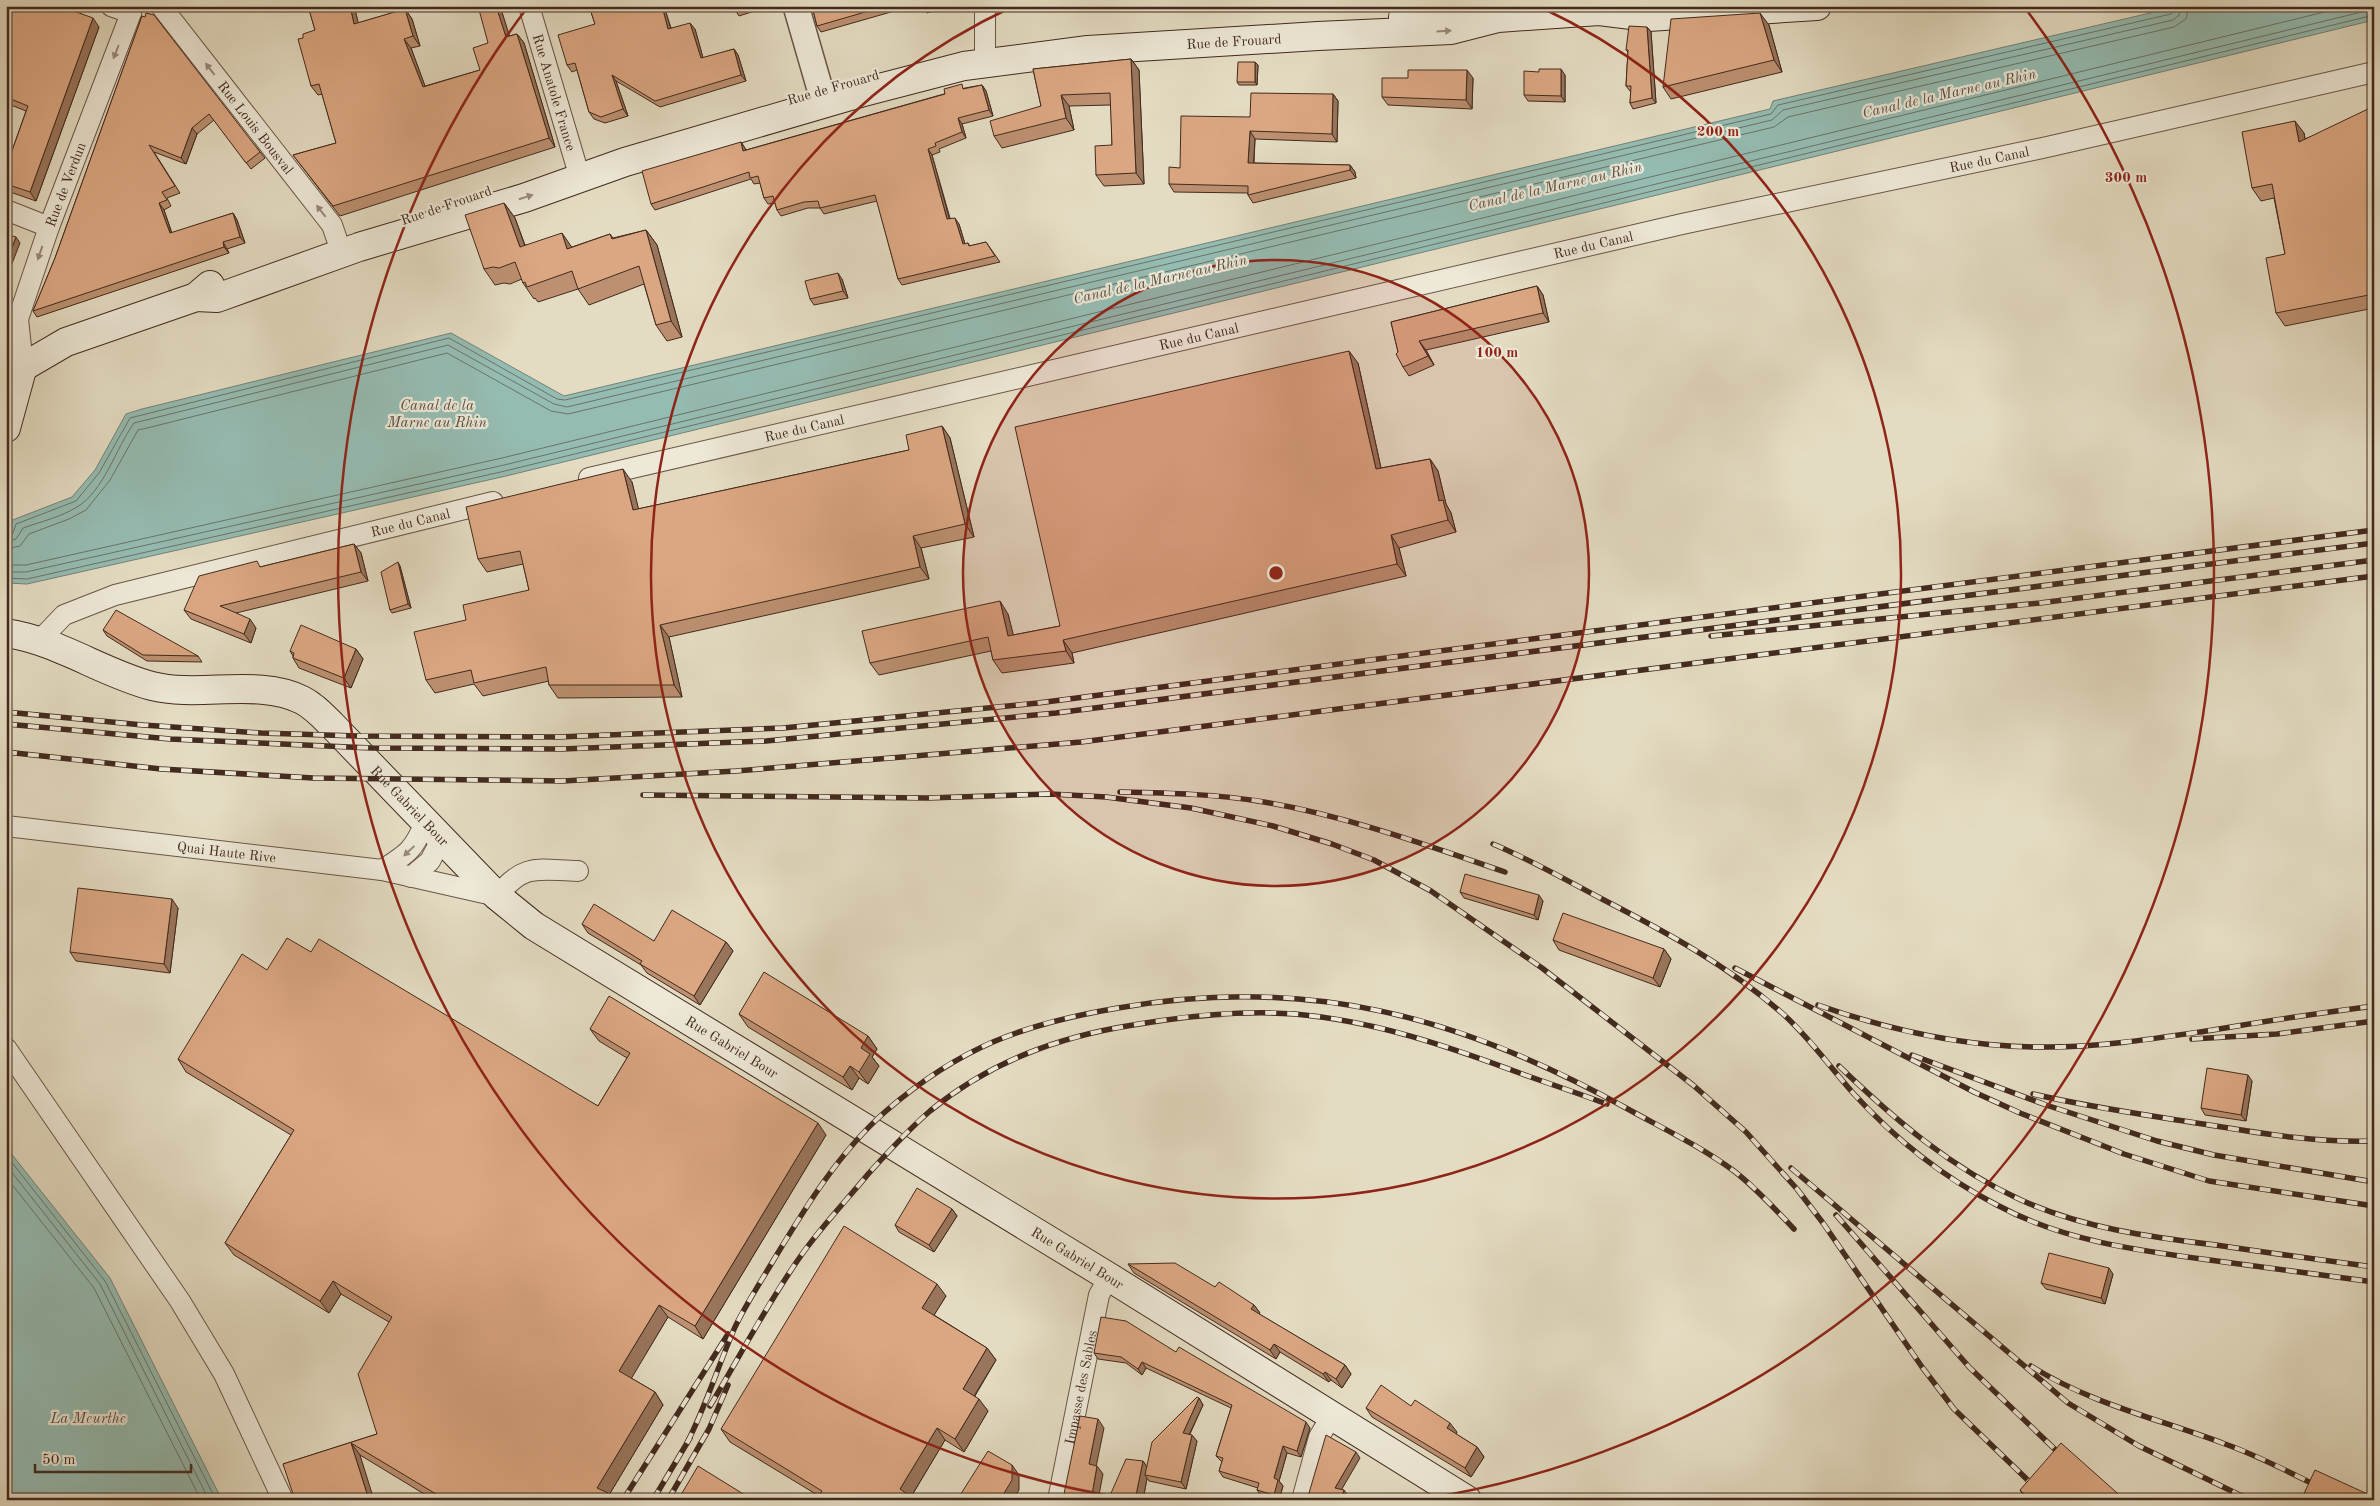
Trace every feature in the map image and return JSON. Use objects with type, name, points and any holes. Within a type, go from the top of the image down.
[{"type":"main road","name":"Rue de Frouard","points":[[15,372],[66,342],[196,297],[211,284],[340,248],[516,181],[578,170],[822,97],[962,51],[985,56],[1088,35],[1408,16],[1448,10],[1498,18],[1605,8],[1648,17],[1817,6]]},
{"type":"main road","points":[[6,428],[15,372]]},
{"type":"main road","name":"Rue Gabriel Bour","points":[[6,633],[72,652],[152,686],[178,690],[279,692],[302,700],[327,720],[433,832],[497,896],[534,926],[1109,1277],[1467,1500]]},
{"type":"street","points":[[111,6],[131,10]]},
{"type":"street","name":"Rue Louis Bousval","points":[[161,6],[332,225],[340,248]]},
{"type":"street","name":"Rue Anatole France","points":[[530,6],[578,170]]},
{"type":"street","points":[[796,6],[822,97]]},
{"type":"street","points":[[985,6],[985,56]]},
{"type":"street","name":"Rue de Verdun","points":[[15,372],[18,320],[49,227],[131,10]]},
{"type":"street","name":"Rue du Canal","points":[[575,481],[1663,228],[2047,147],[2374,72]]},
{"type":"street","points":[[6,210],[49,227]]},
{"type":"street","name":"Rue du Canal","points":[[39,641],[64,615],[115,595],[508,498]]},
{"type":"street","name":"Quai Haute Rive","points":[[6,826],[382,870],[497,896]]},
{"type":"street","points":[[382,870],[409,852],[416,844],[433,832]]},
{"type":"street","points":[[411,877],[430,860],[433,832]]},
{"type":"street","points":[[497,896],[511,879],[528,870],[578,871]]},
{"type":"street","points":[[6,1048],[180,1301],[224,1374],[283,1500]]},
{"type":"street","name":"Impasse des Sables","points":[[1058,1500],[1099,1296],[1109,1277]]},
{"type":"street","points":[[1302,1500],[1320,1437],[1332,1415]]},
{"type":"water","name":"Canal de la Marne au Rhin","points":[[2180,6],[2374,6],[2374,20],[506,476],[27,584],[6,583],[6,531],[10,530],[10,521],[72,497],[95,470],[126,414],[142,409],[451,333],[564,396],[1770,109],[1773,101]]},
{"type":"water","name":"La Meurthe","points":[[6,1147],[110,1278],[222,1500],[6,1500]]},
{"type":"building","points":[[6,6],[60,6],[93,18],[30,192],[6,184],[6,177],[10,166],[7,165],[28,106],[6,97]]},
{"type":"building","points":[[308,6],[350,6],[354,24],[405,9],[413,36],[404,39],[423,87],[480,70],[473,48],[488,43],[478,6],[496,6],[506,37],[517,34],[549,138],[333,206],[293,155],[336,143],[319,84],[311,86],[298,39],[303,38],[303,34],[315,30]]},
{"type":"building","points":[[589,6],[662,6],[668,29],[690,23],[701,58],[734,49],[741,75],[655,101],[612,75],[623,109],[601,117],[589,112],[575,63],[567,65],[558,35],[595,24]]},
{"type":"building","points":[[734,6],[748,6],[735,10]]},
{"type":"building","points":[[812,6],[886,6],[817,26]]},
{"type":"building","points":[[146,13],[154,15],[260,152],[246,163],[209,114],[192,128],[181,158],[149,145],[175,186],[162,192],[167,200],[159,203],[170,233],[233,213],[240,237],[223,242],[224,247],[33,311],[55,258],[142,16],[145,17]]},
{"type":"building","points":[[1760,13],[1774,60],[1663,87],[1671,19]]},
{"type":"building","points":[[1629,26],[1647,27],[1652,98],[1630,103],[1631,86],[1626,86],[1628,50],[1626,50]]},
{"type":"building","points":[[1131,59],[1136,173],[1096,175],[1095,146],[1112,145],[1110,93],[1061,95],[1066,118],[994,136],[990,121],[1041,106],[1033,69]]},
{"type":"building","points":[[1238,62],[1255,62],[1255,82],[1237,82]]},
{"type":"building","points":[[1539,69],[1561,69],[1561,96],[1524,95],[1524,71],[1539,72]]},
{"type":"building","points":[[1408,70],[1467,70],[1466,100],[1382,97],[1382,78],[1408,78]]},
{"type":"building","points":[[962,84],[963,89],[982,85],[989,110],[958,118],[962,132],[935,143],[936,146],[928,149],[947,219],[955,218],[963,244],[968,243],[969,246],[986,242],[995,256],[898,279],[875,195],[820,208],[818,201],[804,202],[777,210],[773,196],[764,198],[758,176],[750,178],[749,172],[651,204],[642,171],[741,142],[743,151],[945,94],[944,89]]},
{"type":"building","points":[[1251,93],[1333,94],[1332,134],[1250,131],[1248,163],[1350,165],[1350,170],[1248,195],[1248,186],[1169,184],[1169,167],[1180,168],[1181,116],[1250,117]]},
{"type":"building","points":[[2370,108],[2374,127],[2374,294],[2276,313],[2266,258],[2285,254],[2272,184],[2252,188],[2242,132],[2295,121],[2299,142]]},
{"type":"building","points":[[504,203],[520,247],[562,233],[567,249],[610,234],[612,239],[646,230],[671,321],[656,325],[639,266],[578,289],[572,271],[527,287],[525,282],[523,283],[515,262],[499,268],[484,269],[465,215]]},
{"type":"building","points":[[6,234],[16,237],[6,263]]},
{"type":"building","points":[[838,273],[843,291],[810,299],[805,281]]},
{"type":"building","points":[[1537,286],[1543,313],[1419,341],[1428,356],[1403,367],[1396,354],[1398,352],[1391,322]]},
{"type":"building","points":[[1349,351],[1376,469],[1430,459],[1439,501],[1443,500],[1448,520],[1391,535],[1397,564],[1063,640],[1066,651],[993,660],[988,637],[870,663],[862,631],[1000,601],[1008,636],[1060,626],[1015,427]]},
{"type":"building","points":[[942,426],[965,524],[913,536],[920,567],[660,625],[674,685],[549,685],[546,667],[474,683],[471,670],[426,680],[414,632],[466,620],[463,605],[529,590],[520,551],[478,559],[466,507],[623,469],[633,510],[909,450],[906,435]]},
{"type":"building","points":[[354,544],[361,572],[220,606],[250,619],[244,634],[184,610],[199,576],[257,561],[260,567]]},
{"type":"building","points":[[398,562],[408,604],[390,610],[381,572]]},
{"type":"building","points":[[116,610],[198,656],[143,655],[103,630]]},
{"type":"building","points":[[301,625],[356,649],[344,678],[293,658],[294,653],[290,651]]},
{"type":"building","points":[[1465,874],[1539,895],[1534,915],[1460,892]]},
{"type":"building","points":[[78,888],[172,899],[164,964],[70,952]]},
{"type":"building","points":[[594,904],[654,941],[672,910],[726,942],[694,996],[640,964],[642,961],[582,924]]},
{"type":"building","points":[[1563,913],[1664,949],[1653,978],[1553,940]]},
{"type":"building","points":[[287,938],[311,952],[319,939],[598,1106],[630,1053],[590,1029],[609,996],[818,1123],[695,1326],[659,1305],[619,1371],[655,1392],[597,1488],[608,1493],[604,1500],[446,1500],[351,1443],[369,1500],[295,1500],[283,1464],[377,1434],[358,1374],[392,1317],[333,1281],[320,1301],[225,1243],[294,1130],[178,1059],[242,954],[267,970]]},
{"type":"building","points":[[764,972],[868,1036],[861,1048],[870,1054],[859,1072],[850,1066],[843,1077],[739,1014]]},
{"type":"building","points":[[2207,1068],[2248,1075],[2241,1115],[2201,1108]]},
{"type":"building","points":[[917,1188],[952,1209],[929,1245],[895,1225]]},
{"type":"building","points":[[844,1226],[937,1284],[922,1308],[987,1348],[963,1389],[979,1399],[955,1439],[937,1428],[900,1489],[916,1500],[817,1500],[822,1491],[721,1429]]},
{"type":"building","points":[[2049,1253],[2109,1268],[2101,1298],[2041,1283]]},
{"type":"building","points":[[1175,1263],[1215,1287],[1219,1282],[1254,1305],[1251,1309],[1345,1365],[1336,1379],[1325,1372],[1323,1374],[1274,1344],[1270,1350],[1128,1264]]},
{"type":"building","points":[[1101,1317],[1126,1321],[1176,1352],[1179,1347],[1306,1422],[1297,1451],[1283,1446],[1274,1478],[1278,1480],[1274,1495],[1257,1490],[1259,1483],[1219,1471],[1223,1458],[1216,1456],[1232,1405],[1142,1362],[1138,1369],[1121,1357],[1094,1353]]},
{"type":"building","points":[[1381,1385],[1411,1406],[1415,1400],[1450,1423],[1447,1428],[1477,1447],[1465,1468],[1366,1408]]},
{"type":"building","points":[[1197,1397],[1199,1398],[1183,1433],[1192,1435],[1181,1482],[1145,1475],[1152,1442]]},
{"type":"building","points":[[1080,1416],[1098,1419],[1089,1464],[1097,1466],[1091,1500],[1061,1500],[1064,1494]]},
{"type":"building","points":[[1326,1435],[1356,1452],[1335,1488],[1344,1490],[1341,1500],[1307,1500]]},
{"type":"building","points":[[2061,1443],[2125,1500],[2030,1500],[2020,1490]]},
{"type":"building","points":[[988,1451],[1012,1465],[1012,1480],[1000,1500],[957,1500]]},
{"type":"building","points":[[1126,1459],[1143,1461],[1135,1500],[1108,1500]]},
{"type":"building","points":[[698,1466],[753,1500],[678,1500]]},
{"type":"building","points":[[2315,1470],[2374,1497],[2374,1500],[2301,1500]]},
{"type":"railway","points":[[6,712],[143,725],[261,733],[358,736],[558,737],[783,728],[1038,703],[2374,530]]},
{"type":"railway","points":[[6,724],[170,739],[371,748],[562,749],[766,741],[1056,713],[2374,543]]},
{"type":"railway","points":[[1711,636],[2040,603],[2374,560]]},
{"type":"railway","points":[[6,752],[161,769],[313,778],[563,781],[736,771],[1081,742],[2374,576]]},
{"type":"railway","points":[[1120,792],[1228,797],[1295,808],[1386,832],[1505,872]]},
{"type":"railway","points":[[643,795],[928,798],[1050,794],[1106,797],[1191,808],[1273,826],[1332,844],[1374,860],[1431,891],[1542,968],[1693,1085],[1746,1132],[1797,1189],[1823,1223],[1922,1367],[1954,1409],[2038,1490]]},
{"type":"railway","points":[[1493,844],[1535,863],[1649,924],[1695,950],[1740,980],[1792,1022],[1853,1093],[1902,1141],[1957,1182],[2023,1218],[2077,1236],[2132,1249],[2374,1282]]},
{"type":"railway","points":[[1735,968],[1974,1092],[2020,1113],[2124,1154],[2209,1181],[2374,1206]]},
{"type":"railway","points":[[687,1443],[735,1327],[748,1302],[798,1221],[824,1182],[853,1144],[886,1111],[940,1070],[994,1042],[1022,1031],[1084,1014],[1188,999],[1254,997],[1318,1001],[1381,1011],[1442,1027],[1503,1049],[1564,1076],[1694,1145],[1734,1171],[1794,1229]]},
{"type":"railway","points":[[1818,1005],[1902,1030],[1959,1041],[2018,1047],[2130,1042],[2374,1006]]},
{"type":"railway","points":[[710,1406],[765,1312],[800,1257],[869,1173],[906,1133],[930,1111],[976,1079],[1001,1065],[1051,1045],[1105,1030],[1173,1019],[1234,1013],[1274,1013],[1325,1017],[1384,1029],[1441,1045],[1607,1104]]},
{"type":"railway","points":[[2192,1039],[2277,1034],[2374,1021]]},
{"type":"railway","points":[[1912,1055],[2046,1105],[2157,1141],[2214,1155],[2374,1182]]},
{"type":"railway","points":[[1839,1066],[1902,1123],[1947,1158],[1995,1187],[2044,1210],[2068,1218],[2141,1235],[2374,1267]]},
{"type":"railway","points":[[2033,1094],[2075,1103],[2266,1134],[2309,1139],[2374,1141]]},
{"type":"railway","points":[[1791,1168],[2068,1403],[2139,1446],[2250,1500]]},
{"type":"railway","points":[[1836,1215],[1970,1368],[2065,1459]]},
{"type":"railway","points":[[623,1500],[728,1334]]},
{"type":"railway","points":[[2031,1366],[2077,1391],[2238,1449],[2323,1489]]},
{"type":"railway","points":[[668,1500],[709,1429],[728,1385]]},
{"type":"railway","points":[[653,1500],[690,1438]]}]
